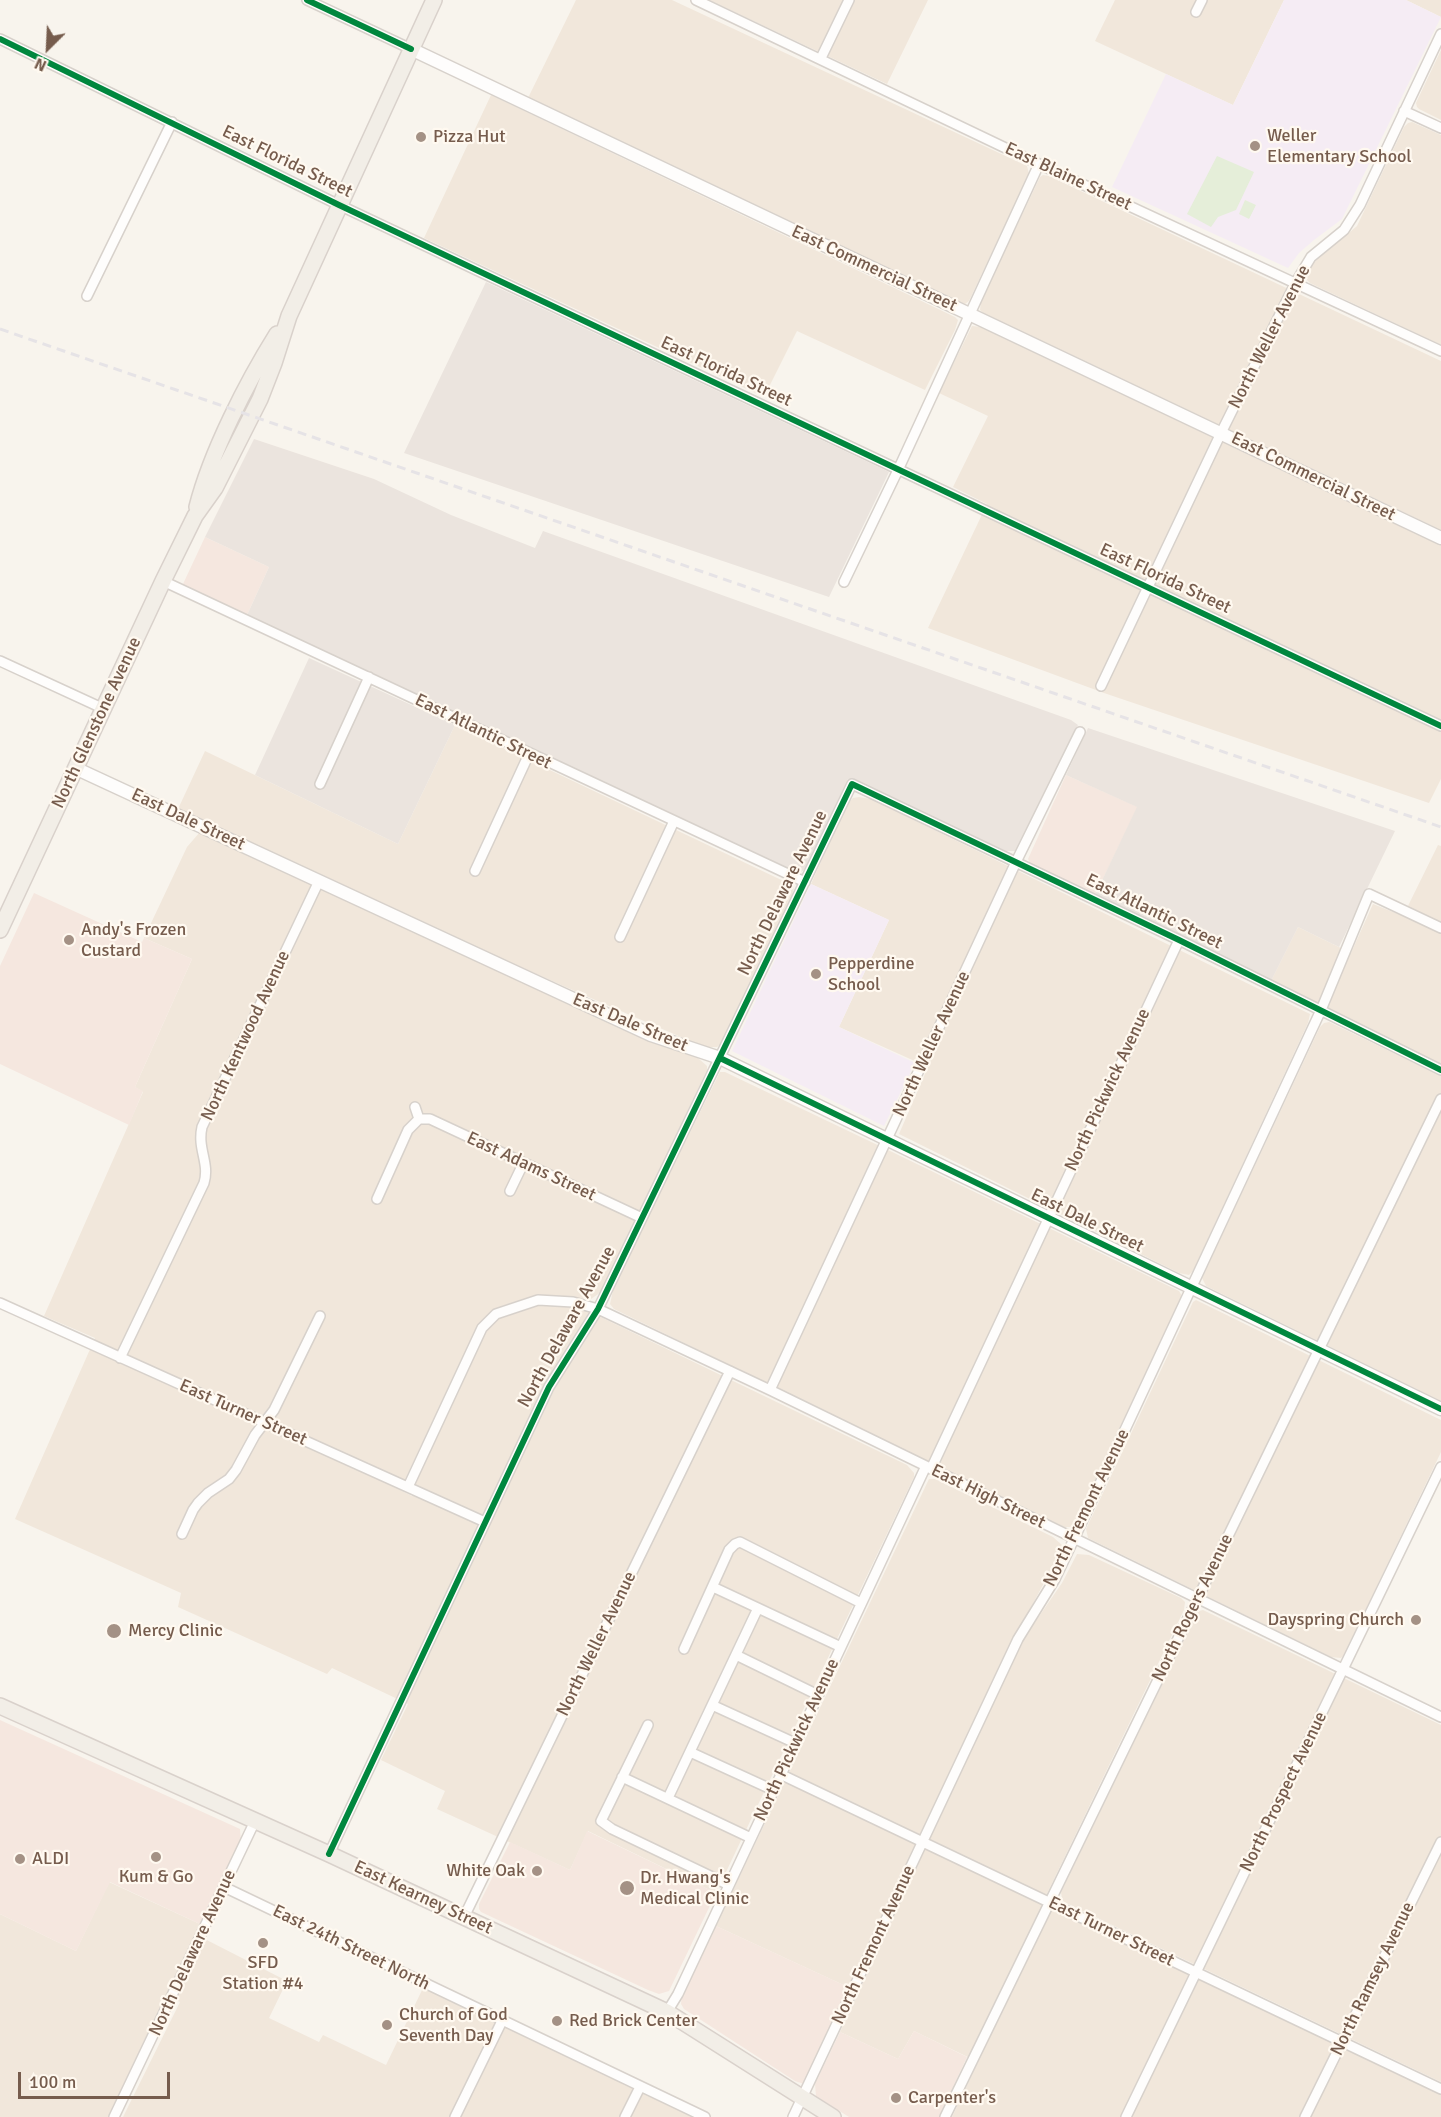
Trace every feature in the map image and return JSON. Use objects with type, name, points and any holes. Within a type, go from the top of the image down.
[{"type":"main road","name":"North Glenstone Avenue","points":[[0,930],[102,708],[195,516],[202,485],[228,426],[262,359],[289,316],[434,0]]},
{"type":"main road","name":"East Kearney Street","points":[[0,1706],[329,1854],[667,2012],[833,2117]]},
{"type":"street","name":"East Commercial Street","points":[[307,0],[1441,538]]},
{"type":"street","name":"East Blaine Street","points":[[696,0],[1039,164],[1441,351]]},
{"type":"street","points":[[821,58],[849,0]]},
{"type":"street","points":[[1196,12],[1202,0]]},
{"type":"street","name":"North Weller Avenue","points":[[1101,686],[1221,433],[1296,282],[1311,257],[1344,230],[1360,205],[1441,34]]},
{"type":"street","name":"East Florida Street","points":[[0,39],[339,205],[1441,726]]},
{"type":"street","points":[[1404,111],[1441,128]]},
{"type":"street","points":[[87,296],[172,122]]},
{"type":"street","points":[[844,582],[1039,164]]},
{"type":"street","name":"East Atlantic Street","points":[[163,581],[804,882]]},
{"type":"street","points":[[0,661],[102,708]]},
{"type":"street","points":[[320,784],[369,677]]},
{"type":"street","name":"North Weller Avenue","points":[[770,1390],[889,1139],[1016,862],[1080,732]]},
{"type":"street","points":[[475,871],[529,754]]},
{"type":"street","name":"East Dale Street","points":[[75,768],[651,1035],[720,1058],[1441,1409]]},
{"type":"street","name":"East Atlantic Street","points":[[852,784],[1179,940],[1441,1070]]},
{"type":"street","name":"North Delaware Avenue","points":[[329,1854],[549,1387],[598,1309],[852,784]]},
{"type":"street","points":[[620,937],[674,821]]},
{"type":"street","name":"North Kentwood Avenue","points":[[120,1358],[204,1183],[206,1168],[200,1140],[202,1127],[319,881]]},
{"type":"street","name":"North Fremont Avenue","points":[[793,2117],[1018,1639],[1055,1579],[1074,1539],[1320,1011],[1369,894],[1441,928]]},
{"type":"street","name":"North Pickwick Avenue","points":[[667,2012],[678,1994],[861,1603],[929,1468],[1179,940]]},
{"type":"street","name":"North Rogers Avenue","points":[[945,2117],[1441,1098]]},
{"type":"street","points":[[377,1199],[408,1130],[419,1119],[415,1107]]},
{"type":"street","name":"East Adams Street","points":[[419,1119],[430,1119],[642,1218]]},
{"type":"street","points":[[510,1191],[523,1164]]},
{"type":"street","name":"East High Street","points":[[408,1486],[482,1328],[496,1314],[538,1300],[573,1302],[598,1309],[770,1390],[1441,1717]]},
{"type":"street","name":"East Turner Street","points":[[0,1303],[485,1522]]},
{"type":"street","points":[[182,1534],[193,1510],[208,1493],[233,1475],[255,1435],[274,1410],[320,1316]]},
{"type":"street","name":"North Weller Avenue","points":[[464,1917],[730,1371]]},
{"type":"street","name":"North Prospect Avenue","points":[[1126,2117],[1441,1467]]},
{"type":"street","points":[[684,1649],[729,1550],[740,1542],[861,1603]]},
{"type":"street","points":[[712,1587],[841,1647]]},
{"type":"street","points":[[668,1798],[758,1608]]},
{"type":"street","points":[[736,1655],[818,1695]]},
{"type":"street","points":[[712,1705],[795,1743]]},
{"type":"street","points":[[648,1725],[602,1821],[729,1885]]},
{"type":"street","points":[[690,1752],[773,1790]]},
{"type":"street","name":"East Turner Street","points":[[780,1774],[1441,2089]]},
{"type":"street","points":[[622,1777],[751,1838]]},
{"type":"street","name":"North Delaware Avenue","points":[[114,2117],[255,1821]]},
{"type":"street","name":"North Ramsey Avenue","points":[[1305,2117],[1441,1842]]},
{"type":"street","name":"East 24th Street North","points":[[224,1887],[705,2117]]},
{"type":"street","points":[[455,2117],[502,2021]]},
{"type":"street","points":[[625,2117],[640,2086]]},
{"type":"shaded area","points":[[576,0],[672,0],[1027,166],[1029,174],[969,301],[965,304],[961,303],[528,98]]},
{"type":"shaded area","points":[[709,0],[928,0],[887,84]]},
{"type":"shaded area","points":[[1115,0],[1284,0],[1233,105],[1095,41]]},
{"type":"shaded area","name":"Weller Elementary School","points":[[1284,0],[1406,0],[1441,17],[1342,219],[1299,253],[1288,268],[1112,187],[1166,74],[1233,105]]},
{"type":"shaded area","points":[[1406,0],[1441,0],[1441,17]]},
{"type":"shaded area","points":[[1441,50],[1441,120],[1419,109],[1416,103]]},
{"type":"shaded area","points":[[491,95],[955,317],[958,320],[955,330],[925,390],[797,331],[764,397],[424,238]]},
{"type":"shaded area","points":[[1412,122],[1441,135],[1441,345],[1310,283],[1306,279],[1307,271],[1313,263],[1357,226],[1404,127]]},
{"type":"shaded area","points":[[1043,175],[1441,361],[1441,530],[983,313],[980,310],[981,301],[1040,177]]},
{"type":"shaded area","points":[[486,282],[889,472],[829,597],[404,453]]},
{"type":"shaded area","points":[[972,326],[981,327],[1441,545],[1441,779],[1429,803],[1104,693],[928,628],[987,504],[953,487],[988,416],[939,393]]},
{"type":"shaded area","points":[[254,439],[374,479],[451,515],[535,548],[543,531],[1071,720],[1078,725],[1016,851],[1006,851],[848,779],[805,869],[800,873],[795,872],[247,615],[269,567],[205,537]]},
{"type":"shaded area","points":[[205,537],[269,567],[247,615],[183,584]]},
{"type":"shaded area","points":[[309,658],[455,725],[398,844],[255,775]]},
{"type":"shaded area","points":[[455,725],[794,886],[792,897],[720,1045],[704,1047],[593,999],[421,923],[178,809],[205,751],[398,844]]},
{"type":"shaded area","points":[[1088,728],[1395,831],[1339,947],[1298,927],[1271,981],[1095,895],[1137,807],[1066,775]]},
{"type":"shaded area","points":[[1066,775],[1138,807],[1095,895],[1030,863],[1028,859]]},
{"type":"shaded area","points":[[853,798],[871,799],[1310,1014],[1308,1023],[1193,1271],[1189,1275],[1179,1273],[899,1134],[928,1067],[839,1027],[889,920],[811,884],[847,804]]},
{"type":"shaded area","points":[[200,832],[616,1025],[698,1058],[707,1066],[601,1292],[591,1299],[544,1296],[525,1299],[502,1306],[483,1320],[476,1330],[400,1490],[412,1496],[415,1482],[487,1329],[497,1319],[511,1313],[531,1306],[547,1304],[584,1309],[907,1465],[914,1473],[716,1893],[588,1831],[570,1870],[437,1809],[445,1791],[381,1760],[408,1704],[332,1668],[327,1674],[178,1607],[181,1593],[15,1519],[95,1338],[44,1316],[143,1092],[135,1087],[192,959],[144,938],[187,847]]},
{"type":"shaded area","points":[[1438,845],[1441,846],[1441,1064],[1271,981],[1298,927],[1351,953],[1373,904],[1403,916]]},
{"type":"shaded area","name":"Pepperdine School","points":[[811,884],[889,920],[839,1027],[915,1063],[884,1126],[732,1051]]},
{"type":"shaded area","points":[[34,893],[142,942],[144,938],[192,959],[135,1087],[143,1091],[129,1125],[0,1064],[0,966]]},
{"type":"shaded area","points":[[1329,1022],[1441,1076],[1441,1401],[1206,1286],[1202,1278],[1320,1027]]},
{"type":"shaded area","points":[[720,1072],[725,1072],[1179,1291],[1182,1296],[1073,1527],[1064,1527],[614,1309],[610,1304],[614,1286]]},
{"type":"shaded area","points":[[1196,1300],[1441,1420],[1441,1452],[1341,1658],[1331,1657],[1088,1538],[1086,1529],[1193,1302]]},
{"type":"shaded area","points":[[929,1479],[935,1479],[1053,1537],[1062,1545],[1061,1551],[1014,1639],[850,1988],[716,1926]]},
{"type":"shaded area","points":[[1077,1554],[1089,1555],[1181,1598],[1185,1602],[1184,1610],[1042,1904],[1441,2095],[1441,2117],[952,2117],[978,2062],[914,2031],[898,2059],[840,2032],[1022,1641],[1062,1583]]},
{"type":"shaded area","points":[[1203,1610],[1441,1725],[1441,2082],[1064,1902],[1062,1899],[1061,1892],[1196,1615]]},
{"type":"shaded area","points":[[0,1720],[240,1829],[241,1842],[200,1924],[110,1882],[76,1951],[0,1914]]},
{"type":"shaded area","points":[[587,1831],[716,1893],[669,1991],[659,1994],[648,1990],[481,1912],[479,1909],[479,1904],[510,1842],[570,1870]]},
{"type":"shaded area","points":[[109,1882],[200,1924],[195,1934],[287,1981],[269,2018],[319,2042],[323,2035],[386,2065],[423,1988],[696,2117],[123,2117],[180,2002],[166,1995],[108,2117],[0,2117],[0,1914],[76,1951]]},
{"type":"shaded area","points":[[716,1926],[850,1988],[804,2084],[795,2081],[684,2009],[681,2004],[682,1993]]},
{"type":"shaded area","points":[[914,2031],[967,2057],[939,2117],[849,2117],[816,2096],[815,2084],[840,2032],[898,2059]]},
{"type":"green space","points":[[1217,156],[1254,172],[1236,210],[1218,217],[1211,227],[1187,214]]},
{"type":"green space","points":[[1245,200],[1256,205],[1249,219],[1239,214]]},
{"type":"railway","points":[[0,329],[1441,827]]},
{"type":"cycle path","points":[[307,0],[411,49]]},
{"type":"cycle path","points":[[0,39],[339,205],[1441,726]]},
{"type":"cycle path","points":[[329,1854],[549,1387],[598,1309],[852,784],[1179,940],[1441,1070]]},
{"type":"cycle path","points":[[720,1058],[1441,1409]]},
{"type":"place","name":"Pizza Hut","points":[[421,137]]},
{"type":"place","name":"Weller Elementary School","points":[[1255,146]]},
{"type":"place","name":"Andy's Frozen Custard","points":[[69,940]]},
{"type":"place","name":"Pepperdine School","points":[[816,974]]},
{"type":"place","name":"Dayspring Church","points":[[1416,1620]]},
{"type":"place","name":"Mercy Clinic","points":[[114,1631]]},
{"type":"place","name":"Kum & Go","points":[[156,1857]]},
{"type":"place","name":"ALDI","points":[[20,1859]]},
{"type":"place","name":"White Oak","points":[[537,1871]]},
{"type":"place","name":"Dr. Hwang's Medical Clinic","points":[[627,1888]]},
{"type":"place","name":"SFD Station #4","points":[[263,1943]]},
{"type":"place","name":"Red Brick Center","points":[[557,2021]]},
{"type":"place","name":"Church of God Seventh Day","points":[[387,2025]]},
{"type":"place","name":"Carpenter's","points":[[896,2098]]}]
